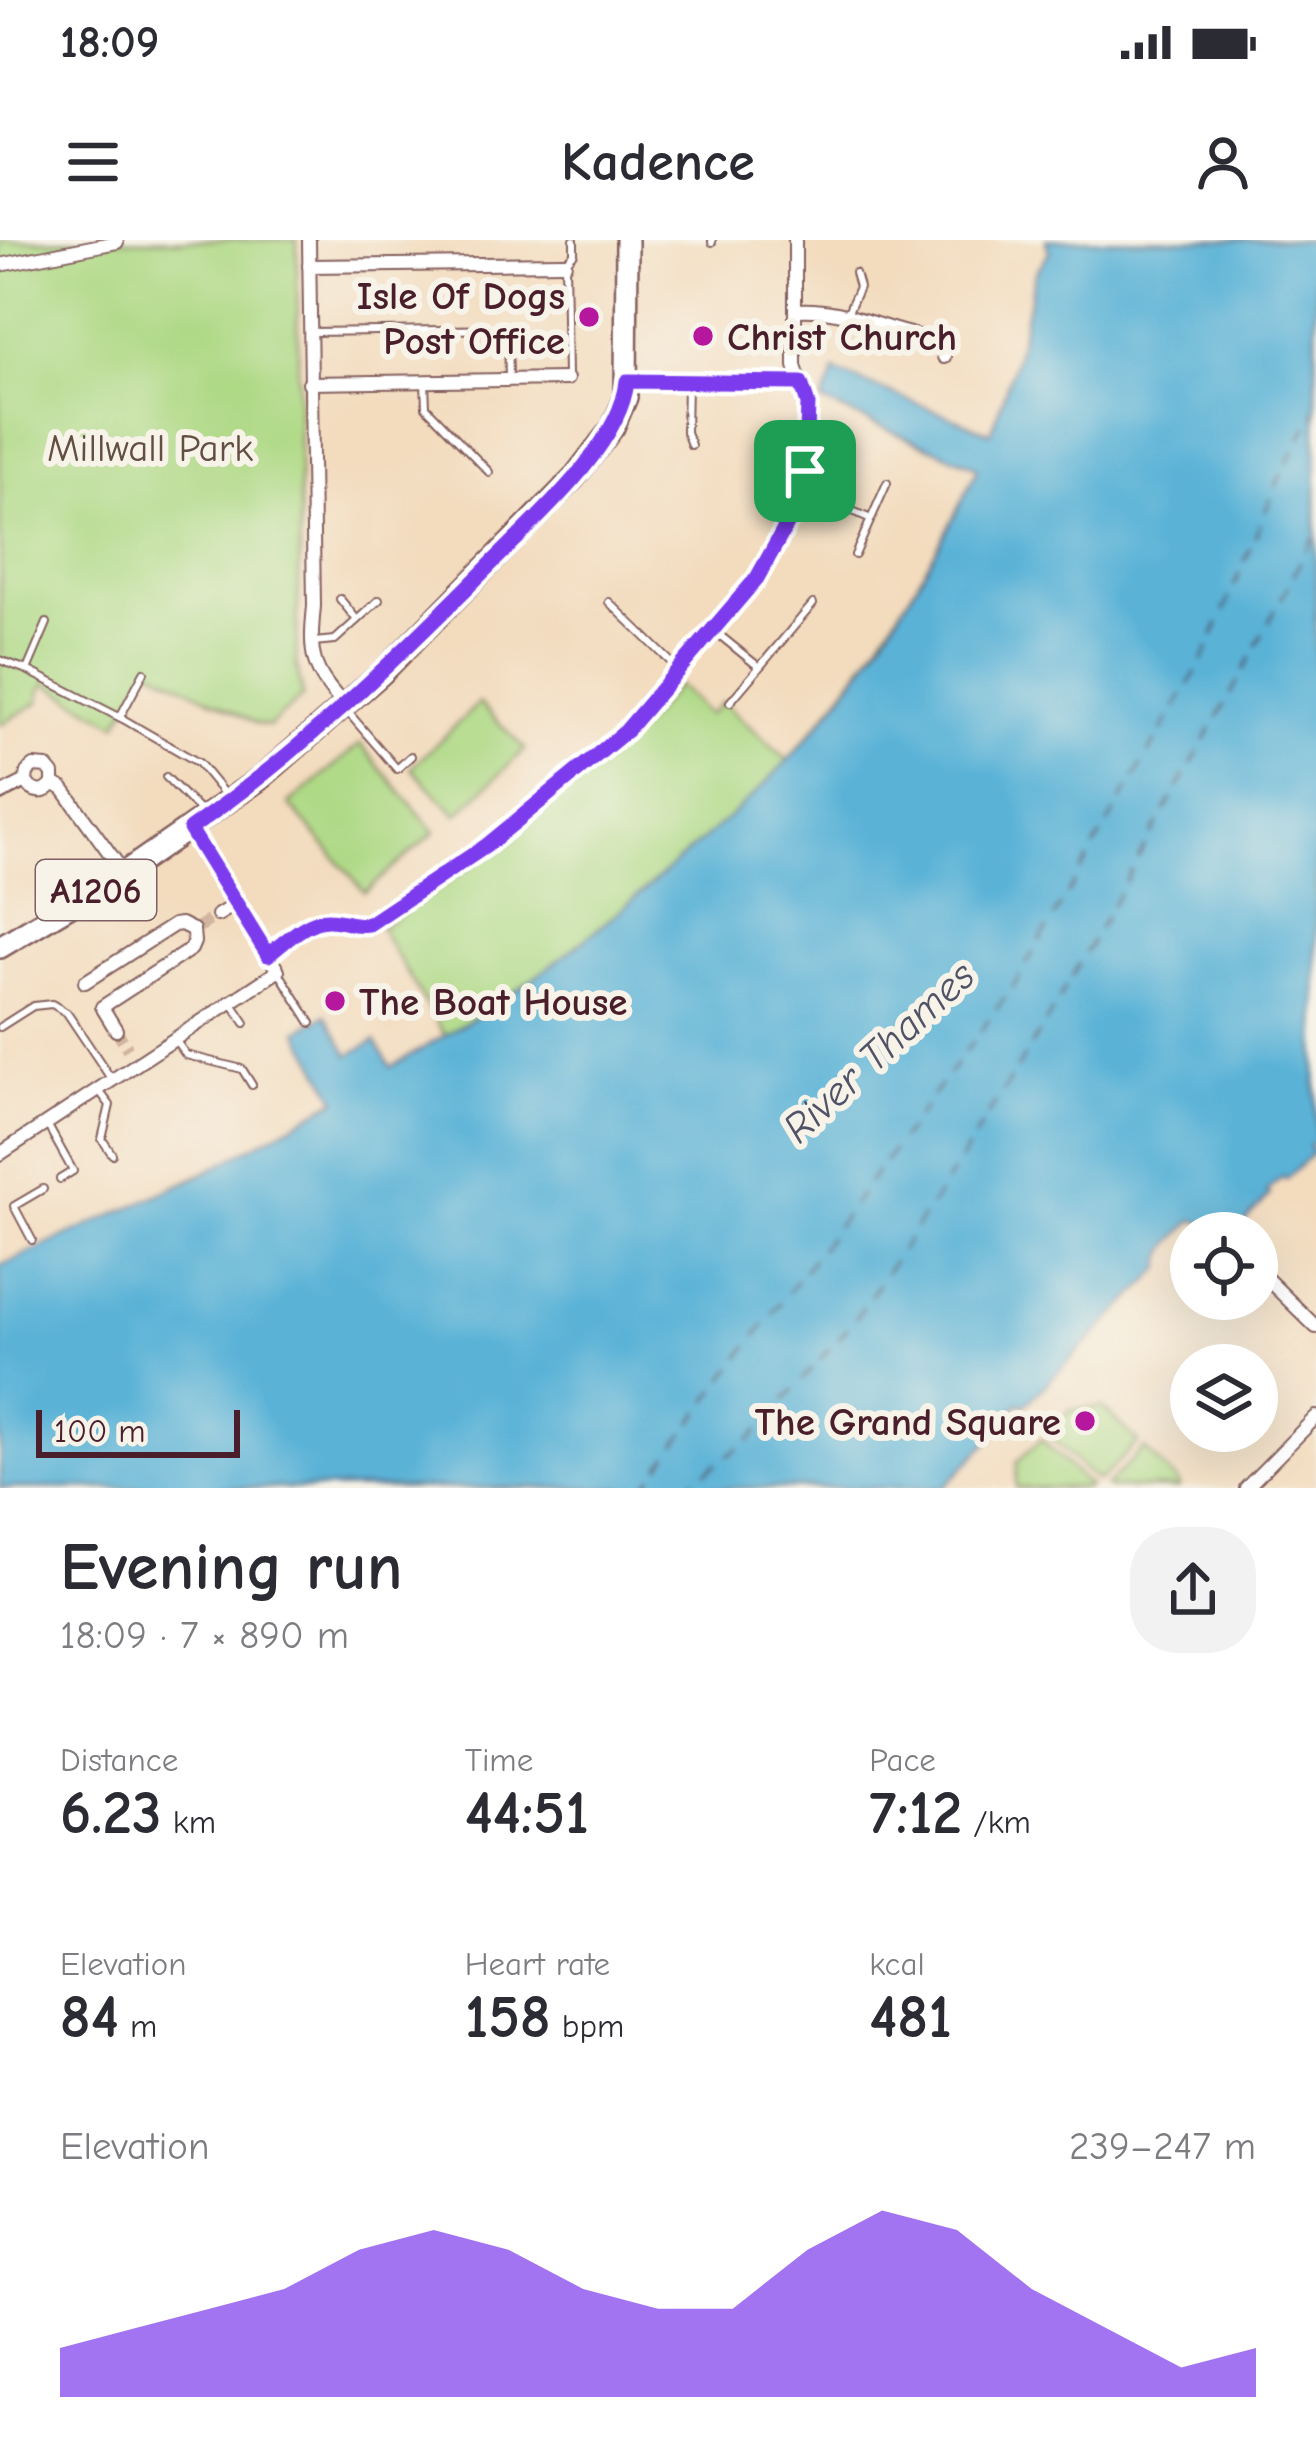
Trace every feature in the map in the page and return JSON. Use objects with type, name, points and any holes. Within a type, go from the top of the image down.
[{"type":"main road","name":"A1206","points":[[0,946],[124,873],[261,778],[345,708],[573,479],[613,427],[626,397],[627,240]]},
{"type":"street","points":[[309,240],[314,666],[345,708]]},
{"type":"street","points":[[268,955],[321,920],[369,924],[486,846],[626,731],[767,563],[805,492],[808,404],[795,366],[795,240]]},
{"type":"street","points":[[0,265],[117,242]]},
{"type":"street","points":[[309,266],[565,263]]},
{"type":"street","points":[[796,310],[830,309],[907,334],[940,338],[944,357]]},
{"type":"street","points":[[309,383],[567,379]]},
{"type":"street","points":[[627,381],[801,383]]},
{"type":"street","points":[[0,794],[26,781],[30,768],[38,764],[50,770],[53,782],[124,873]]},
{"type":"street","points":[[26,781],[39,792],[53,782]]},
{"type":"street","points":[[0,1154],[278,971],[236,904],[198,824]]},
{"type":"street","points":[[218,915],[236,904]]},
{"type":"street","points":[[86,982],[174,925],[196,928],[191,949],[102,1007],[116,1030]]},
{"type":"street","points":[[128,1049],[136,1063]]},
{"type":"street","points":[[1278,1290],[1316,1327]]},
{"type":"street","points":[[1246,1488],[1316,1417]]},
{"type":"lane","points":[[567,379],[565,263],[573,256],[574,240]]},
{"type":"lane","points":[[847,314],[859,287],[855,273]]},
{"type":"lane","points":[[309,332],[508,329],[508,380]]},
{"type":"lane","points":[[687,381],[686,432],[691,445]]},
{"type":"lane","points":[[425,382],[426,407],[490,472]]},
{"type":"lane","points":[[855,555],[887,484]]},
{"type":"lane","points":[[805,492],[821,498]]},
{"type":"lane","points":[[832,502],[872,519]]},
{"type":"lane","points":[[340,599],[357,620]]},
{"type":"lane","points":[[313,642],[335,640],[379,600]]},
{"type":"lane","points":[[609,602],[677,668]]},
{"type":"lane","points":[[730,702],[813,604]]},
{"type":"lane","points":[[27,670],[47,623]]},
{"type":"lane","points":[[712,629],[759,667]]},
{"type":"lane","points":[[0,659],[120,717],[200,763],[230,801]]},
{"type":"lane","points":[[120,717],[144,672]]},
{"type":"lane","points":[[345,708],[397,769],[411,756]]},
{"type":"lane","points":[[166,777],[184,792],[198,824]]},
{"type":"lane","points":[[278,971],[311,1023]]},
{"type":"lane","points":[[231,1002],[245,1023]]},
{"type":"lane","points":[[0,1027],[33,1006],[52,1004],[68,1013],[112,1079]]},
{"type":"lane","points":[[174,1039],[186,1055],[242,1069],[252,1085]]},
{"type":"lane","points":[[98,1089],[110,1105],[103,1139],[112,1154]]},
{"type":"lane","points":[[46,1123],[74,1171],[60,1179]]},
{"type":"lane","points":[[32,1240],[14,1206],[43,1189]]},
{"type":"green space","name":"Millwall Park","points":[[0,240],[297,240],[300,552],[296,662],[303,696],[269,726],[150,668],[117,724],[45,683],[39,702],[0,725]]},
{"type":"green space","points":[[1046,240],[1152,240],[1082,436],[579,1013],[0,1266],[240,1155],[445,1036],[380,928],[513,838],[535,814],[636,733],[678,685],[709,715],[722,702],[788,760],[893,622],[977,470],[873,424],[885,392],[992,433],[1035,274],[1049,252]]},
{"type":"green space","points":[[479,703],[525,749],[457,815],[411,768]]},
{"type":"green space","points":[[360,744],[435,832],[365,892],[289,804]]},
{"type":"green space","points":[[1102,1407],[1138,1442],[1095,1480],[1047,1433],[1070,1410]]},
{"type":"green space","points":[[1041,1439],[1087,1488],[1016,1488],[1017,1462]]},
{"type":"green space","points":[[1144,1448],[1179,1488],[1108,1488],[1106,1486]]},
{"type":"water","name":"River Thames","points":[[1046,240],[1316,240],[1316,1139],[1309,1146],[1314,1152],[1267,1191],[1270,1195],[1254,1212],[1170,1212],[1170,1246],[1162,1268],[1024,1406],[1019,1403],[1010,1413],[1013,1417],[943,1488],[0,1488],[0,1266],[197,1177],[337,1100],[298,1031],[326,1015],[349,1055],[375,1041],[391,1067],[474,1018],[586,939],[762,787],[817,727],[869,658],[938,547],[977,470],[822,402],[835,371],[991,433],[1016,357],[1035,274],[1049,252]]},
{"type":"ferry route","points":[[644,1488],[1015,984],[1205,656],[1279,479],[1316,410]]},
{"type":"ferry route","points":[[683,1488],[750,1440],[853,1322],[956,1167],[1046,1022],[1237,683],[1316,532]]},
{"type":"tunnel","points":[[199,927],[218,915]]},
{"type":"tunnel","points":[[116,1030],[128,1049]]},
{"type":"place","name":"Isle Of Dogs Post Office","points":[[589,317]]},
{"type":"place","name":"Christ Church","points":[[703,336]]},
{"type":"place","name":"The Boat House","points":[[335,1001]]},
{"type":"place","name":"The Grand Square","points":[[1085,1421]]},
{"type":"route","points":[[627,381],[801,383],[808,404],[805,471],[805,492],[757,578],[626,731],[486,846],[369,924],[321,920],[268,955],[190,829],[346,707],[533,522],[613,427],[626,397],[627,381]]}]
